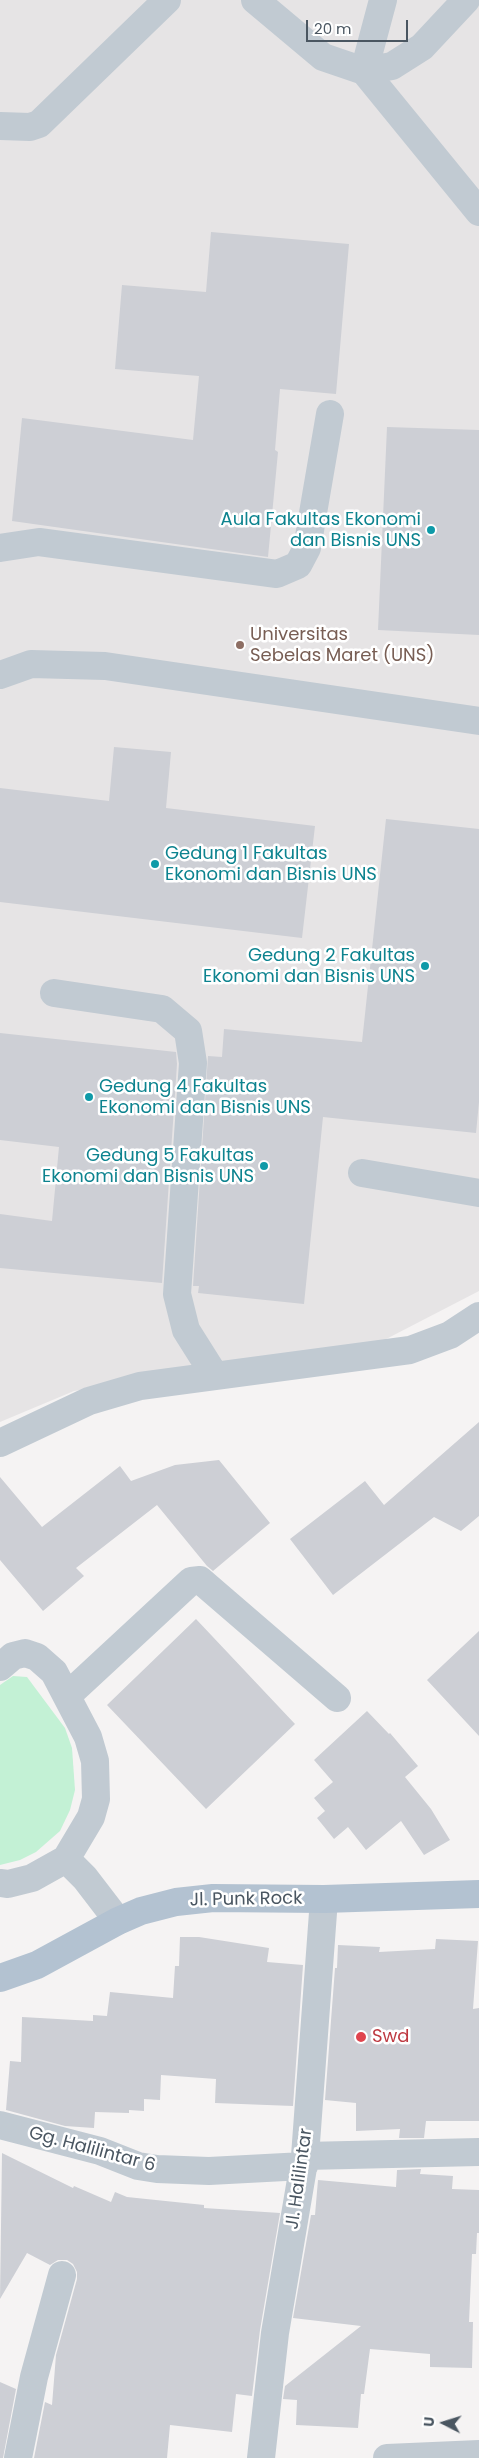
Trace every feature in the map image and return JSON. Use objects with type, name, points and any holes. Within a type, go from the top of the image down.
[{"type":"main road","name":"Jl. Punk Rock","points":[[0,1978],[37,1965],[118,1921],[141,1911],[176,1902],[212,1898],[324,1899],[479,1894]]},
{"type":"street","points":[[0,126],[30,127],[39,124],[167,0]]},
{"type":"street","points":[[255,0],[323,57],[364,71],[392,66],[422,47],[466,0]]},
{"type":"street","points":[[364,71],[383,0]]},
{"type":"street","points":[[364,71],[479,212]]},
{"type":"street","points":[[0,548],[39,542],[277,574],[298,565],[307,548],[330,414]]},
{"type":"street","points":[[0,675],[30,664],[105,666],[479,721]]},
{"type":"street","points":[[54,993],[162,1009],[188,1031],[192,1063],[177,1294],[186,1330],[214,1376]]},
{"type":"street","points":[[362,1173],[479,1193]]},
{"type":"street","points":[[0,1443],[89,1402],[140,1386],[410,1350],[450,1334],[479,1316]]},
{"type":"street","points":[[68,1694],[192,1581],[200,1580],[337,1698]]},
{"type":"street","points":[[0,1667],[13,1656],[31,1654],[54,1672],[68,1694],[88,1737],[94,1762],[96,1784],[91,1817],[66,1859],[32,1878],[8,1884],[0,1883]]},
{"type":"street","points":[[66,1859],[86,1878],[118,1921]]},
{"type":"street","name":"Jl. Halilintar","points":[[261,2458],[276,2333],[304,2161],[324,1899]]},
{"type":"street","name":"Gg. Halilintar 6","points":[[0,2125],[100,2151],[138,2166],[156,2169],[208,2171],[304,2161],[479,2152]]},
{"type":"street","points":[[18,2458],[34,2377],[62,2275]]},
{"type":"street","points":[[387,2458],[479,2454]]},
{"type":"shaded area","name":"Universitas Sebelas Maret (UNS)","points":[[0,0],[479,0],[479,1291],[363,1351],[271,1358],[74,1391],[0,1422]]},
{"type":"green space","points":[[13,1676],[27,1677],[65,1728],[72,1748],[75,1790],[70,1810],[60,1831],[36,1852],[20,1860],[0,1865],[0,1685]]},
{"type":"building","points":[[211,232],[349,244],[336,394],[280,389],[275,450],[278,452],[268,557],[12,521],[22,418],[193,440],[199,376],[115,369],[122,285],[206,292]]},
{"type":"building","name":"Aula Fakultas Ekonomi dan Bisnis UNS","points":[[387,427],[479,430],[479,635],[378,630]]},
{"type":"building","name":"Gedung 1 Fakultas Ekonomi dan Bisnis UNS","points":[[114,747],[171,752],[166,808],[315,826],[302,938],[0,902],[0,788],[109,801]]},
{"type":"building","points":[[386,819],[479,829],[479,1102],[476,1133],[323,1117],[304,1304],[198,1293],[199,1286],[193,1286],[208,1056],[222,1057],[224,1029],[362,1042]]},
{"type":"building","points":[[0,1033],[176,1052],[177,1064],[162,1283],[0,1268],[0,1214],[52,1221],[59,1147],[0,1140]]},
{"type":"building","points":[[479,1422],[479,1516],[461,1531],[434,1517],[333,1595],[290,1539],[365,1481],[384,1505]]},
{"type":"building","points":[[219,1460],[270,1523],[213,1571],[157,1505],[76,1568],[84,1576],[43,1611],[0,1560],[0,1477],[42,1527],[120,1466],[131,1481],[175,1465]]},
{"type":"building","points":[[196,1619],[295,1724],[206,1809],[107,1705]]},
{"type":"building","points":[[479,1631],[479,1736],[427,1680]]},
{"type":"building","points":[[367,1711],[390,1733],[418,1766],[405,1777],[431,1809],[450,1840],[424,1855],[401,1821],[366,1850],[348,1827],[334,1839],[317,1818],[325,1811],[314,1798],[333,1782],[314,1760]]},
{"type":"building","points":[[180,1937],[199,1937],[269,1948],[267,1962],[303,1965],[293,2106],[215,2103],[216,2079],[161,2075],[160,2100],[144,2099],[144,2111],[129,2110],[129,2113],[95,2112],[94,2128],[65,2126],[6,2110],[10,2061],[21,2062],[22,2017],[93,2021],[93,2015],[107,2016],[110,1992],[173,1998],[175,1966],[179,1966]]},
{"type":"building","points":[[436,1939],[478,1941],[473,2009],[479,2008],[479,2121],[426,2121],[424,2138],[399,2138],[400,2129],[356,2131],[356,2103],[325,2100],[338,1945],[380,1947],[379,1952],[435,1949]]},
{"type":"building","points":[[2,2153],[73,2188],[74,2186],[111,2202],[115,2192],[127,2197],[204,2205],[204,2208],[280,2213],[260,2330],[252,2396],[236,2394],[232,2432],[170,2425],[167,2458],[34,2458],[45,2402],[52,2405],[56,2355],[77,2279],[77,2272],[73,2264],[67,2260],[58,2260],[50,2265],[27,2253],[0,2299]]},
{"type":"building","points":[[421,2169],[420,2174],[453,2176],[452,2189],[479,2190],[479,2233],[477,2233],[476,2254],[472,2254],[469,2322],[473,2322],[472,2368],[430,2367],[430,2354],[370,2349],[364,2394],[361,2394],[358,2428],[296,2425],[297,2400],[283,2399],[285,2386],[361,2326],[293,2318],[311,2215],[315,2215],[318,2180],[396,2187],[397,2170]]},
{"type":"building","points":[[0,2382],[16,2389],[3,2458],[0,2458]]},
{"type":"place","name":"Aula Fakultas Ekonomi dan Bisnis UNS","points":[[431,530]]},
{"type":"place","name":"Universitas Sebelas Maret (UNS)","points":[[240,645]]},
{"type":"place","name":"Gedung 1 Fakultas Ekonomi dan Bisnis UNS","points":[[155,864]]},
{"type":"place","name":"Gedung 2 Fakultas Ekonomi dan Bisnis UNS","points":[[425,966]]},
{"type":"place","name":"Gedung 4 Fakultas Ekonomi dan Bisnis UNS","points":[[89,1097]]},
{"type":"place","name":"Gedung 5 Fakultas Ekonomi dan Bisnis UNS","points":[[264,1166]]},
{"type":"place","name":"Swd","points":[[361,2037]]}]
